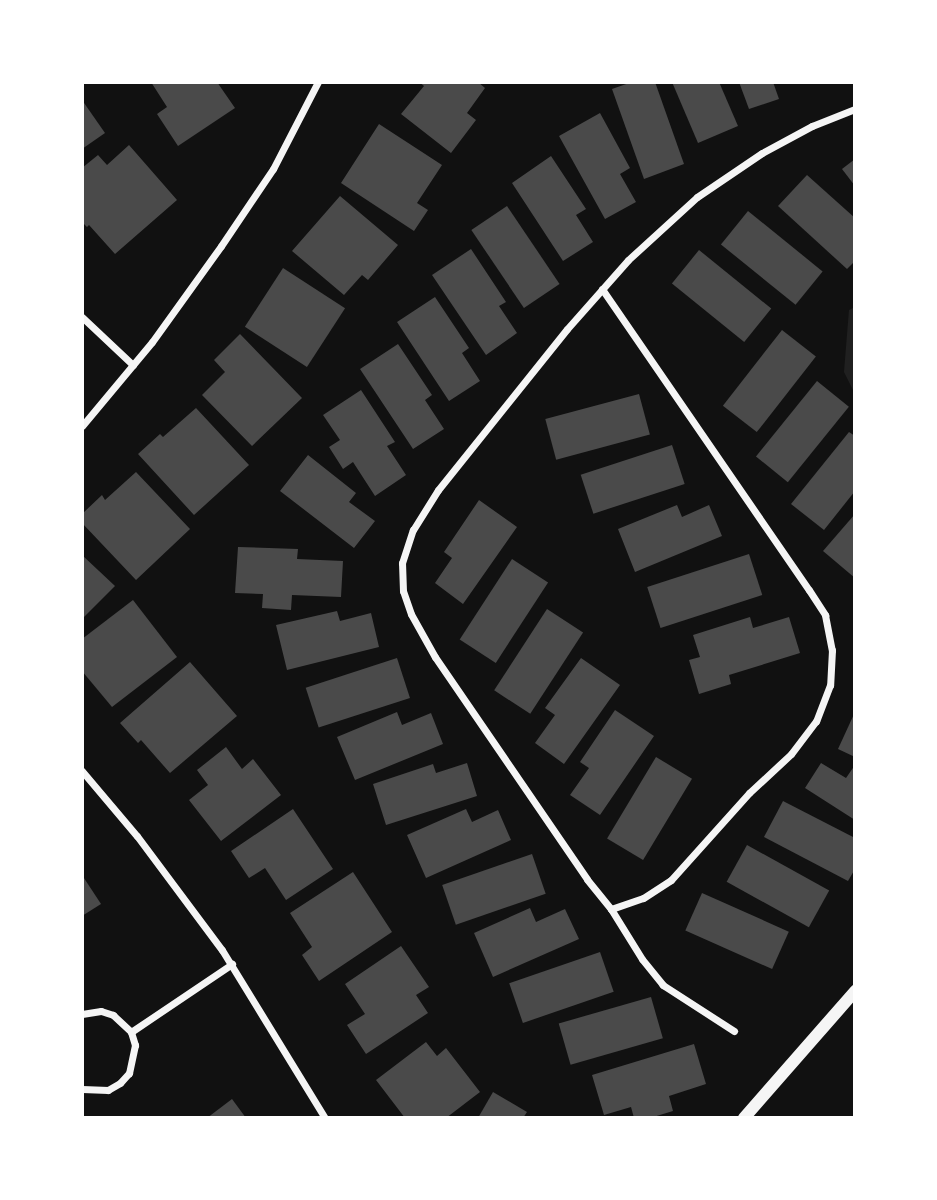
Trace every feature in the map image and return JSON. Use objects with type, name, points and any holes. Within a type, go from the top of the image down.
[{"type":"street","points":[[82,426],[133,365],[273,169],[318,82]]},
{"type":"street","points":[[734,1031],[663,985],[642,959],[611,909],[587,879],[435,657],[411,614],[402,591],[402,563],[413,530],[438,490],[628,260],[697,197],[762,153],[812,126],[855,109]]},
{"type":"street","points":[[602,289],[825,615],[832,650],[830,685],[816,721],[792,754],[749,793],[671,880],[643,898],[611,909]]},
{"type":"street","points":[[82,317],[133,365]]},
{"type":"street","points":[[82,771],[137,836],[232,964],[325,1118]]},
{"type":"street","points":[[131,1032],[232,964]]},
{"type":"street","points":[[744,1118],[855,991]]},
{"type":"street","points":[[82,1014],[101,1012],[113,1015],[131,1032],[135,1060],[130,1073],[108,1090],[94,1092],[82,1089]]},
{"type":"shaded area","points":[[855,307],[855,394],[844,372],[849,310]]},
{"type":"building","points":[[151,82],[217,82],[235,108],[178,146],[157,114],[167,107]]},
{"type":"building","points":[[419,82],[478,82],[485,88],[467,113],[476,120],[451,153],[401,114],[424,86]]},
{"type":"building","points":[[632,82],[655,82],[684,164],[644,179],[612,89]]},
{"type":"building","points":[[672,82],[719,82],[738,126],[698,143]]},
{"type":"building","points":[[739,82],[773,82],[779,99],[749,109]]},
{"type":"building","points":[[82,100],[105,133],[82,149]]},
{"type":"building","points":[[600,113],[630,168],[620,174],[636,202],[605,219],[559,136]]},
{"type":"building","points":[[379,124],[442,165],[417,203],[428,210],[414,231],[341,183]]},
{"type":"building","points":[[129,145],[177,200],[115,254],[89,225],[87,227],[82,222],[82,168],[98,155],[107,165]]},
{"type":"building","points":[[551,156],[586,209],[576,215],[593,242],[563,261],[512,183]]},
{"type":"building","points":[[855,159],[855,186],[842,169]]},
{"type":"building","points":[[807,175],[855,218],[855,261],[847,269],[778,206]]},
{"type":"building","points":[[340,196],[398,245],[368,280],[362,275],[344,295],[292,251]]},
{"type":"building","points":[[507,206],[560,284],[524,308],[471,230]]},
{"type":"building","points":[[748,211],[823,271],[796,305],[721,244]]},
{"type":"building","points":[[471,249],[506,302],[499,306],[517,333],[486,355],[432,275]]},
{"type":"building","points":[[699,250],[771,309],[744,342],[672,283]]},
{"type":"building","points":[[283,268],[345,308],[307,367],[245,327]]},
{"type":"building","points":[[435,297],[469,348],[462,353],[480,381],[449,401],[397,322]]},
{"type":"building","points":[[782,330],[816,356],[757,432],[723,406]]},
{"type":"building","points":[[240,334],[302,398],[252,446],[202,395],[225,372],[214,360]]},
{"type":"building","points":[[398,344],[432,395],[425,400],[444,429],[413,449],[360,369]]},
{"type":"building","points":[[817,381],[849,407],[788,482],[756,456]]},
{"type":"building","points":[[361,390],[395,442],[387,446],[406,475],[375,496],[353,462],[343,469],[329,447],[340,440],[323,415]]},
{"type":"building","points":[[639,394],[650,435],[556,460],[545,419]]},
{"type":"building","points":[[196,408],[249,465],[194,515],[138,454],[160,434],[163,437]]},
{"type":"building","points":[[849,432],[855,436],[855,491],[824,530],[791,504]]},
{"type":"building","points":[[672,445],[685,484],[593,514],[581,475]]},
{"type":"building","points":[[308,455],[356,493],[349,502],[375,521],[354,548],[280,491]]},
{"type":"building","points":[[136,472],[190,529],[136,580],[82,523],[82,514],[102,495],[105,500]]},
{"type":"building","points":[[479,500],[517,527],[463,604],[435,583],[452,558],[444,552]]},
{"type":"building","points":[[677,505],[682,517],[709,505],[722,536],[635,572],[618,529]]},
{"type":"building","points":[[855,514],[855,578],[823,551]]},
{"type":"building","points":[[238,547],[298,549],[297,559],[343,561],[341,597],[292,595],[291,610],[262,608],[263,594],[235,593]]},
{"type":"building","points":[[749,554],[762,595],[661,628],[647,587]]},
{"type":"building","points":[[82,555],[115,586],[82,619]]},
{"type":"building","points":[[512,559],[548,582],[496,663],[460,640]]},
{"type":"building","points":[[133,600],[177,657],[112,707],[82,671],[82,639]]},
{"type":"building","points":[[547,609],[583,632],[530,714],[494,690]]},
{"type":"building","points":[[337,611],[340,621],[371,613],[379,647],[287,670],[276,625]]},
{"type":"building","points":[[750,617],[753,628],[789,617],[800,653],[729,675],[731,684],[699,694],[689,660],[700,657],[693,635]]},
{"type":"building","points":[[397,658],[410,698],[319,728],[306,688]]},
{"type":"building","points":[[581,658],[620,685],[564,764],[535,743],[555,715],[545,708]]},
{"type":"building","points":[[190,662],[237,716],[170,773],[141,740],[138,743],[120,723]]},
{"type":"building","points":[[615,710],[654,736],[600,815],[570,795],[589,768],[580,762]]},
{"type":"building","points":[[397,712],[402,725],[431,713],[443,744],[355,780],[337,737]]},
{"type":"building","points":[[855,712],[855,757],[838,749]]},
{"type":"building","points":[[226,747],[242,769],[253,759],[281,795],[221,841],[189,800],[208,785],[197,770]]},
{"type":"building","points":[[656,757],[692,779],[643,860],[607,838]]},
{"type":"building","points":[[467,763],[477,796],[386,825],[373,784],[433,764],[436,773]]},
{"type":"building","points":[[821,763],[846,778],[855,765],[855,820],[805,788]]},
{"type":"building","points":[[783,801],[855,838],[855,869],[848,881],[764,837]]},
{"type":"building","points":[[293,809],[333,869],[286,900],[265,868],[249,878],[231,851]]},
{"type":"building","points":[[466,809],[472,822],[498,810],[511,840],[426,878],[407,835]]},
{"type":"building","points":[[747,845],[829,891],[809,927],[727,882]]},
{"type":"building","points":[[532,854],[546,894],[456,925],[442,885]]},
{"type":"building","points":[[353,872],[392,932],[319,981],[302,955],[312,947],[290,913]]},
{"type":"building","points":[[82,875],[101,904],[82,916]]},
{"type":"building","points":[[702,893],[789,932],[772,969],[685,930]]},
{"type":"building","points":[[530,908],[536,922],[565,909],[579,939],[493,977],[474,933]]},
{"type":"building","points":[[401,946],[429,987],[416,995],[428,1013],[366,1054],[347,1025],[365,1014],[345,984]]},
{"type":"building","points":[[600,952],[614,992],[523,1023],[509,983]]},
{"type":"building","points":[[651,997],[663,1038],[571,1065],[559,1023]]},
{"type":"building","points":[[426,1042],[437,1056],[446,1048],[480,1092],[446,1118],[405,1118],[376,1080]]},
{"type":"building","points":[[694,1044],[706,1084],[669,1096],[673,1111],[650,1118],[634,1118],[631,1107],[604,1115],[592,1075]]},
{"type":"building","points":[[493,1092],[527,1112],[523,1118],[478,1118]]},
{"type":"building","points":[[232,1099],[246,1118],[207,1118]]}]
